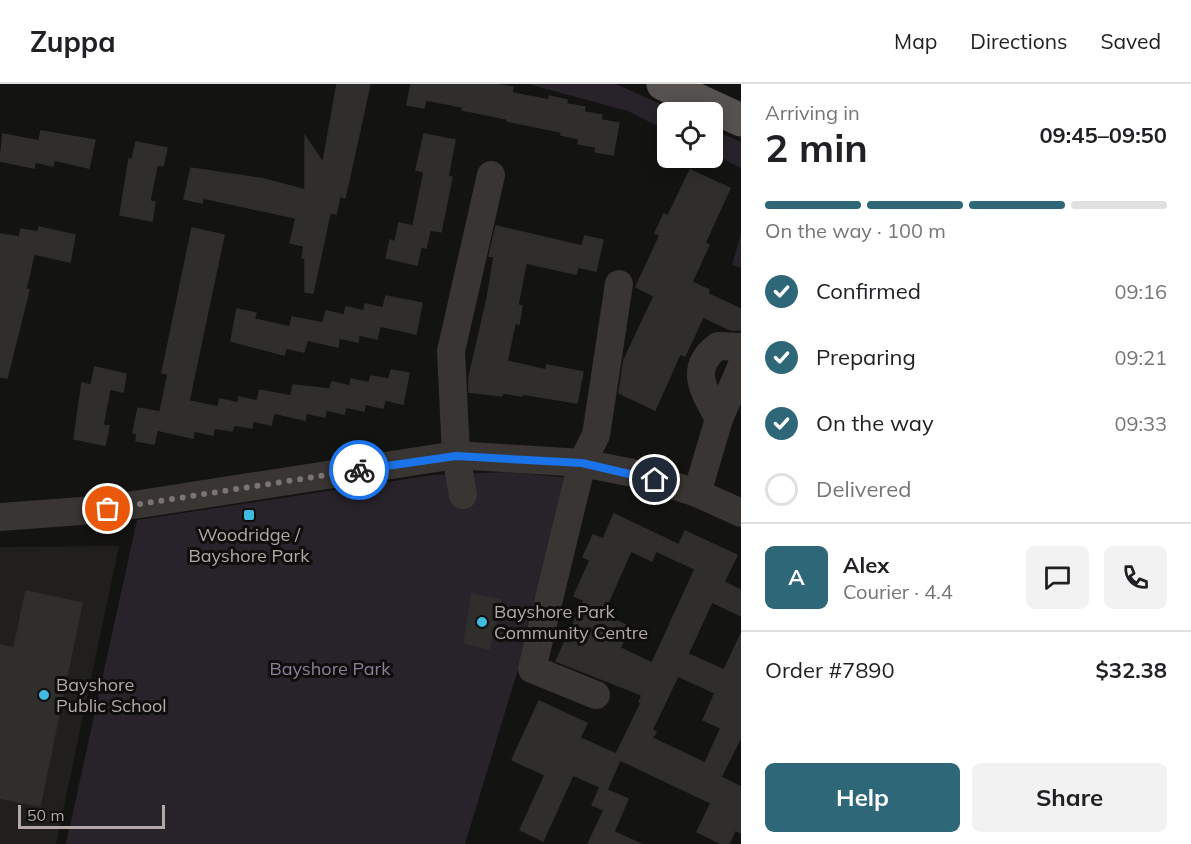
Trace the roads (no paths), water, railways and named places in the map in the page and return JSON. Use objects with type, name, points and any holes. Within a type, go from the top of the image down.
[{"type":"main road","points":[[663,84],[741,120]]},
{"type":"street","points":[[463,495],[456,456],[451,351],[491,175]]},
{"type":"street","points":[[596,695],[532,669],[582,463],[596,435],[619,284]]},
{"type":"street","points":[[719,419],[702,386],[700,369],[709,353],[718,346],[741,347]]},
{"type":"street","points":[[697,493],[719,419],[741,367]]},
{"type":"street","points":[[0,517],[108,509],[456,456],[582,463],[633,473],[697,493],[741,513]]},
{"type":"place","name":"Woodridge / Bayshore Park","points":[[249,515]]},
{"type":"place","name":"Bayshore Park Community Centre","points":[[482,622]]},
{"type":"place","name":"Bayshore Public School","points":[[44,695]]},
{"type":"park label","name":"Bayshore Park","points":[[330,669]]}]
